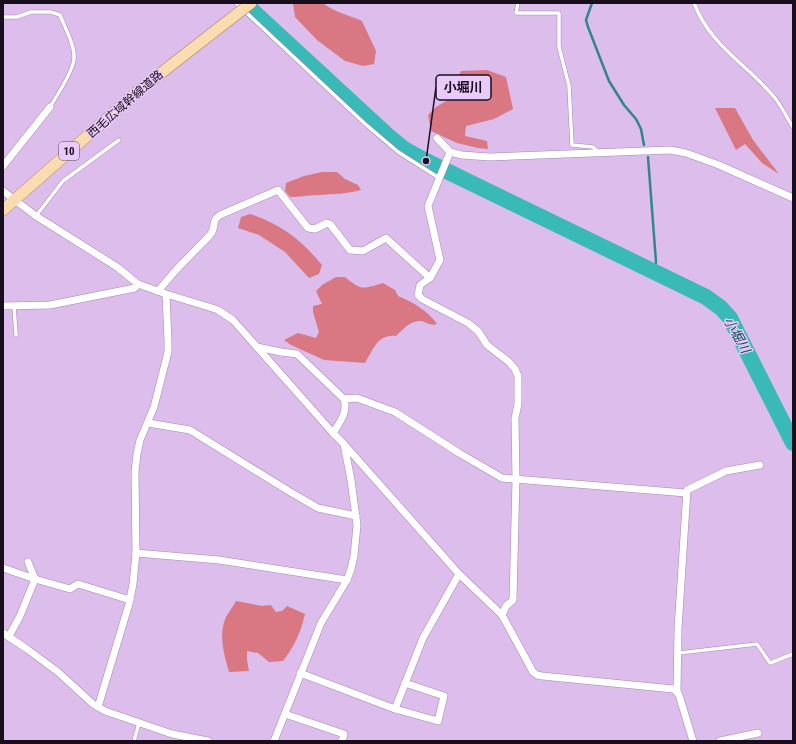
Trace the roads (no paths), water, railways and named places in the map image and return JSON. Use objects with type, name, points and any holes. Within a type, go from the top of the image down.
[{"type":"main road","name":"西毛広域幹線道路","points":[[3,210],[136,94],[251,3]]},
{"type":"street","points":[[3,166],[50,107]]},
{"type":"street","points":[[437,138],[450,152],[462,155],[489,157],[670,150],[686,153],[719,165],[793,198]]},
{"type":"street","points":[[450,152],[428,206],[440,260],[430,278],[420,285],[418,295],[422,299],[468,323],[478,331],[487,345],[509,362],[515,369],[518,376],[518,404],[515,418],[516,480],[513,600],[506,606],[502,616]]},
{"type":"street","points":[[158,291],[213,232],[216,217],[278,190],[308,228],[315,229],[327,223],[330,224],[350,250],[363,251],[386,238],[430,278]]},
{"type":"street","points":[[3,191],[36,216],[117,267],[138,284],[218,310],[233,320],[459,574],[502,616],[528,666],[537,675],[669,688],[677,692]]},
{"type":"street","points":[[3,306],[50,305],[135,288],[138,284]]},
{"type":"street","points":[[98,707],[130,600],[133,584],[136,554],[136,466],[140,440],[154,407],[168,352],[166,294]]},
{"type":"street","points":[[257,347],[297,354],[344,398],[345,404],[343,417],[333,433]]},
{"type":"street","points":[[344,398],[357,398],[395,412],[459,453],[502,478],[686,493]]},
{"type":"street","points":[[148,423],[190,430],[318,508],[356,516]]},
{"type":"street","points":[[274,741],[286,714],[300,673],[321,622],[347,580],[351,569],[354,556],[357,525],[344,443]]},
{"type":"street","points":[[693,741],[677,692],[679,652],[678,629],[686,493],[687,490],[726,471],[760,465]]},
{"type":"street","points":[[136,554],[219,560],[347,580]]},
{"type":"street","points":[[28,562],[35,579],[20,616],[6,635],[58,672],[98,707],[105,711],[172,734],[208,741]]},
{"type":"street","points":[[3,568],[70,589],[78,584],[130,600]]},
{"type":"street","points":[[394,709],[423,638],[459,574]]},
{"type":"street","points":[[300,673],[394,709],[438,721],[444,696],[405,683]]},
{"type":"street","points":[[286,714],[344,734],[342,741]]},
{"type":"street","points":[[720,741],[758,733]]},
{"type":"lane","points":[[236,3],[364,123],[398,152],[440,176]]},
{"type":"lane","points":[[518,3],[516,13],[559,13],[559,47],[569,86],[572,145],[593,147],[598,152]]},
{"type":"lane","points":[[694,3],[699,16],[715,40],[776,99],[793,127]]},
{"type":"lane","points":[[3,17],[17,17],[31,12],[50,12],[60,15],[72,47],[74,59],[72,68],[50,107]]},
{"type":"lane","points":[[36,216],[63,181],[119,140]]},
{"type":"lane","points":[[14,306],[16,335]]},
{"type":"lane","points":[[679,652],[757,644],[770,663],[793,654]]},
{"type":"lane","points":[[134,741],[139,722]]},
{"type":"waterway","name":"小堀川","points":[[244,3],[404,149],[706,297],[721,308],[730,318],[793,443]]},
{"type":"waterway","points":[[592,3],[586,20],[588,27],[609,81],[624,105],[636,119],[641,129],[644,145]]},
{"type":"waterway","points":[[648,157],[656,262],[654,272]]},
{"type":"place","name":"小堀川","points":[[426,161]]}]
